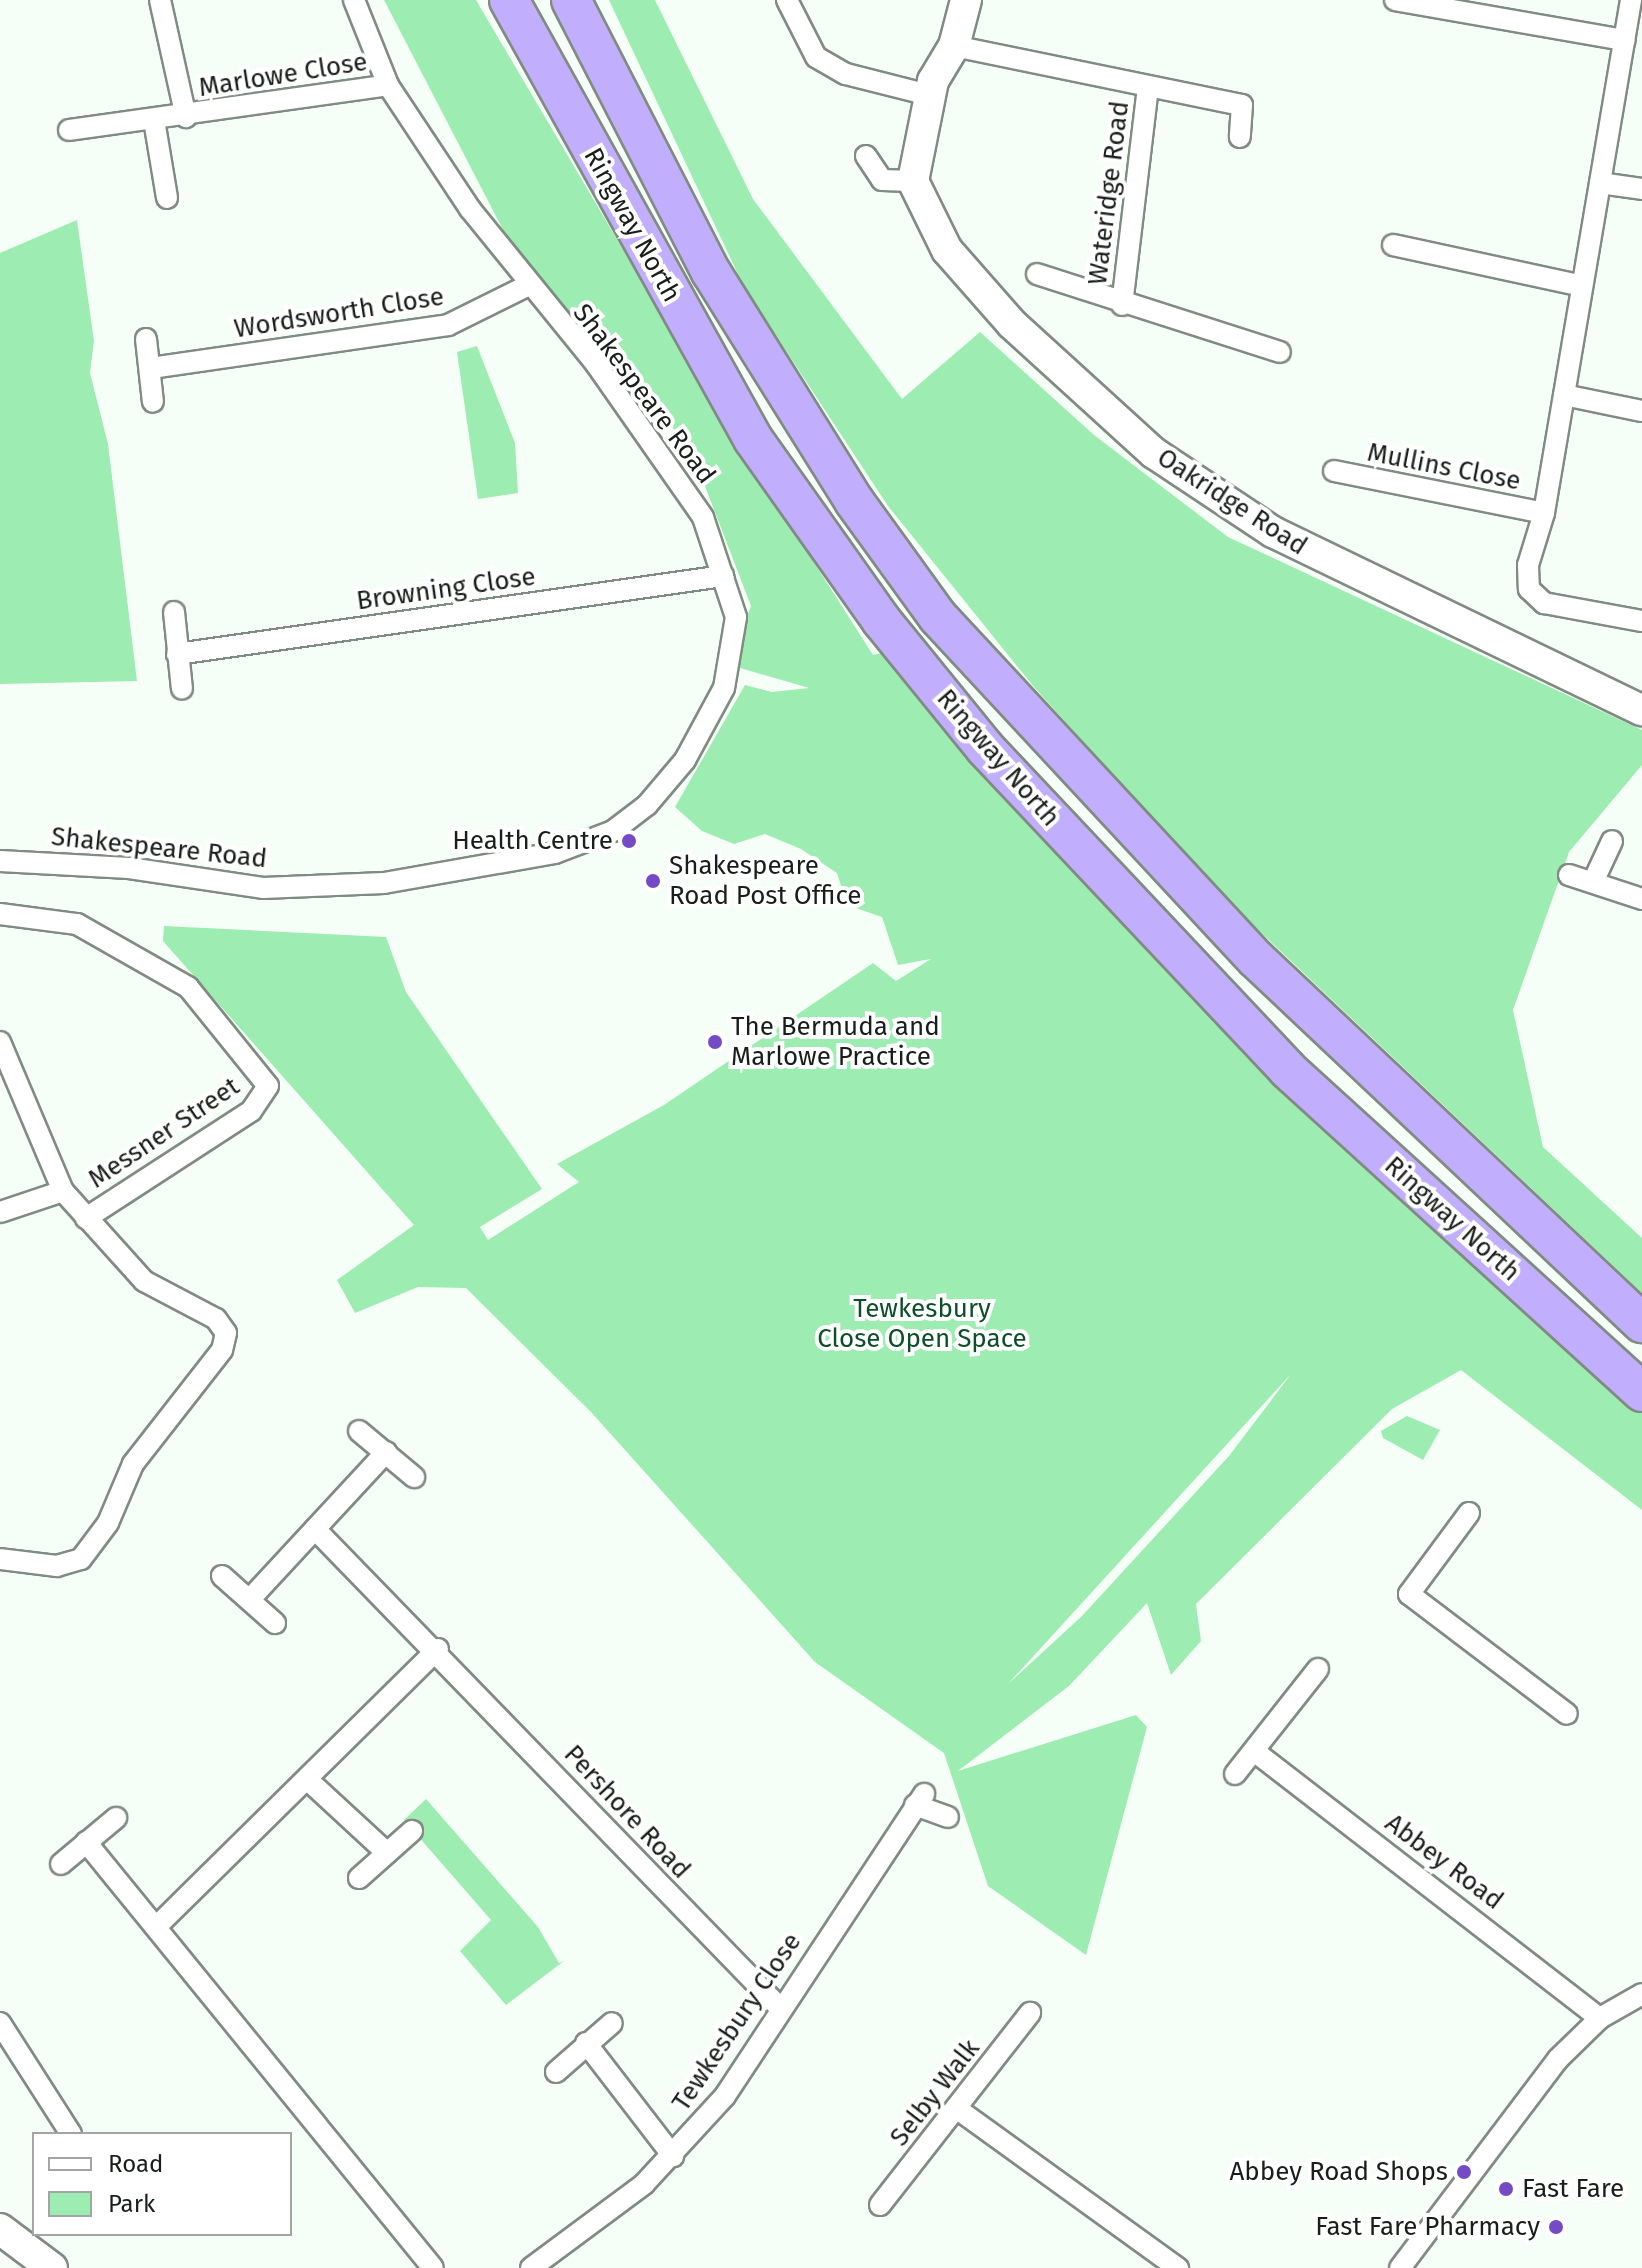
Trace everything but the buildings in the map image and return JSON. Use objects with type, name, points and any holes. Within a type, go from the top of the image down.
[{"type":"highway","name":"Ringway North","points":[[509,0],[753,439],[881,620],[985,748],[1287,1069],[1642,1392]]},
{"type":"highway","name":"Ringway North","points":[[571,0],[711,272],[854,501],[938,617],[1073,771],[1256,959],[1642,1323]]},
{"type":"street","name":"Marlowe Close","points":[[160,0],[186,117]]},
{"type":"street","name":"Shakespeare Road","points":[[0,861],[129,868],[263,888],[457,873],[591,841],[647,805],[707,723],[730,665],[736,617],[703,517],[654,443],[527,286],[388,85],[354,0]]},
{"type":"street","points":[[787,0],[816,57],[846,74],[929,95]]},
{"type":"street","points":[[866,156],[882,180],[913,181],[929,95],[954,46],[966,0]]},
{"type":"street","points":[[1395,0],[1625,40]]},
{"type":"street","name":"Mullins Close","points":[[1631,0],[1544,513],[1528,565],[1529,589],[1544,603],[1642,621]]},
{"type":"street","name":"Wateridge Road","points":[[954,46],[1242,105],[1240,137]]},
{"type":"street","name":"Marlowe Close","points":[[69,130],[186,117],[388,85]]},
{"type":"street","name":"Wateridge Road","points":[[1122,305],[1148,87]]},
{"type":"street","points":[[154,120],[167,198]]},
{"type":"street","name":"Oakridge Road","points":[[913,181],[947,250],[1012,324],[1179,471],[1322,559],[1642,710]]},
{"type":"street","points":[[1600,183],[1642,189]]},
{"type":"street","points":[[1393,245],[1582,286]]},
{"type":"street","name":"Wateridge Road","points":[[1037,274],[1122,305],[1280,352]]},
{"type":"street","name":"Wordsworth Close","points":[[151,368],[448,325],[527,286]]},
{"type":"street","points":[[146,339],[153,402]]},
{"type":"street","points":[[1564,395],[1642,411]]},
{"type":"street","name":"Mullins Close","points":[[1334,471],[1544,513]]},
{"type":"street","name":"Browning Close","points":[[177,654],[723,576]]},
{"type":"street","points":[[174,612],[182,689]]},
{"type":"street","points":[[1593,882],[1612,841]]},
{"type":"street","points":[[1569,875],[1642,899]]},
{"type":"street","name":"Messner Street","points":[[0,914],[77,924],[188,987],[268,1086],[251,1111],[86,1218]]},
{"type":"street","name":"Messner Street","points":[[0,1042],[63,1191],[144,1281],[216,1319],[226,1342],[133,1464],[113,1514],[81,1559],[57,1566],[0,1559]]},
{"type":"street","points":[[0,1212],[63,1191]]},
{"type":"street","points":[[359,1431],[414,1477]]},
{"type":"street","points":[[251,1598],[386,1452]]},
{"type":"street","points":[[1469,1513],[1409,1594],[1567,1714]]},
{"type":"street","name":"Pershore Road","points":[[315,1529],[438,1649],[780,2008]]},
{"type":"street","points":[[222,1576],[251,1598],[275,1623]]},
{"type":"street","points":[[156,1927],[309,1781],[438,1649]]},
{"type":"street","points":[[1235,1774],[1318,1669]]},
{"type":"street","name":"Abbey Road","points":[[1254,1751],[1600,2018]]},
{"type":"street","points":[[309,1781],[387,1853]]},
{"type":"street","name":"Tewkesbury Close","points":[[531,2268],[673,2156],[725,2096],[780,2008],[920,1800],[948,1817]]},
{"type":"street","points":[[61,1864],[116,1818]]},
{"type":"street","points":[[359,1878],[412,1831]]},
{"type":"street","points":[[86,1842],[433,2268]]},
{"type":"street","points":[[1409,2265],[1540,2081],[1600,2018],[1642,1994]]},
{"type":"street","name":"Selby Walk","points":[[880,2205],[1030,2013]]},
{"type":"street","points":[[0,2023],[70,2132]]},
{"type":"street","points":[[556,2072],[612,2023]]},
{"type":"street","points":[[586,2043],[673,2156]]},
{"type":"street","points":[[956,2108],[1178,2268]]},
{"type":"street","points":[[0,2229],[52,2268]]},
{"type":"green space","name":"Tewkesbury Close Open Space","points":[[384,0],[476,0],[727,426],[873,655],[890,651],[1176,979],[1642,1408],[1642,1510],[1461,1370],[1392,1409],[1196,1604],[1201,1641],[1171,1675],[1147,1603],[1069,1686],[958,1771],[1136,1715],[1147,1727],[1086,1955],[988,1886],[944,1753],[815,1662],[591,1412],[466,1288],[418,1287],[355,1313],[337,1280],[414,1225],[163,941],[164,926],[386,937],[406,992],[542,1189],[480,1227],[488,1240],[579,1182],[557,1164],[664,1105],[873,963],[896,981],[931,959],[898,965],[882,917],[847,905],[837,873],[801,849],[765,834],[734,844],[702,831],[675,807],[745,685],[772,692],[809,688],[730,665],[751,606],[690,447],[513,249]],"holes":[[[1291,1374],[1229,1456],[1082,1616],[1008,1684]]]},
{"type":"green space","points":[[609,0],[655,0],[753,199],[902,399],[980,332],[1094,435],[1228,537],[1642,730],[1642,765],[1569,852],[1513,1010],[1543,1147],[1642,1238],[1642,1293],[1218,892],[1034,687],[888,506],[744,287]]},
{"type":"green space","points":[[77,220],[94,341],[90,373],[108,444],[137,681],[0,684],[0,253]]},
{"type":"green space","points":[[477,346],[515,443],[518,493],[478,499],[457,352]]},
{"type":"green space","points":[[1407,1416],[1440,1430],[1423,1460],[1383,1438],[1381,1431]]},
{"type":"green space","points":[[426,1799],[538,1927],[559,1963],[564,1961],[506,2005],[460,1951],[491,1920],[404,1820]]},
{"type":"place","name":"Health Centre","points":[[629,841]]},
{"type":"place","name":"Shakespeare Road Post Office","points":[[653,881]]},
{"type":"place","name":"The Bermuda and Marlowe Practice","points":[[715,1042]]},
{"type":"place","name":"Abbey Road Shops","points":[[1464,2172]]},
{"type":"place","name":"Fast Fare","points":[[1506,2189]]},
{"type":"place","name":"Fast Fare Pharmacy","points":[[1556,2227]]}]
